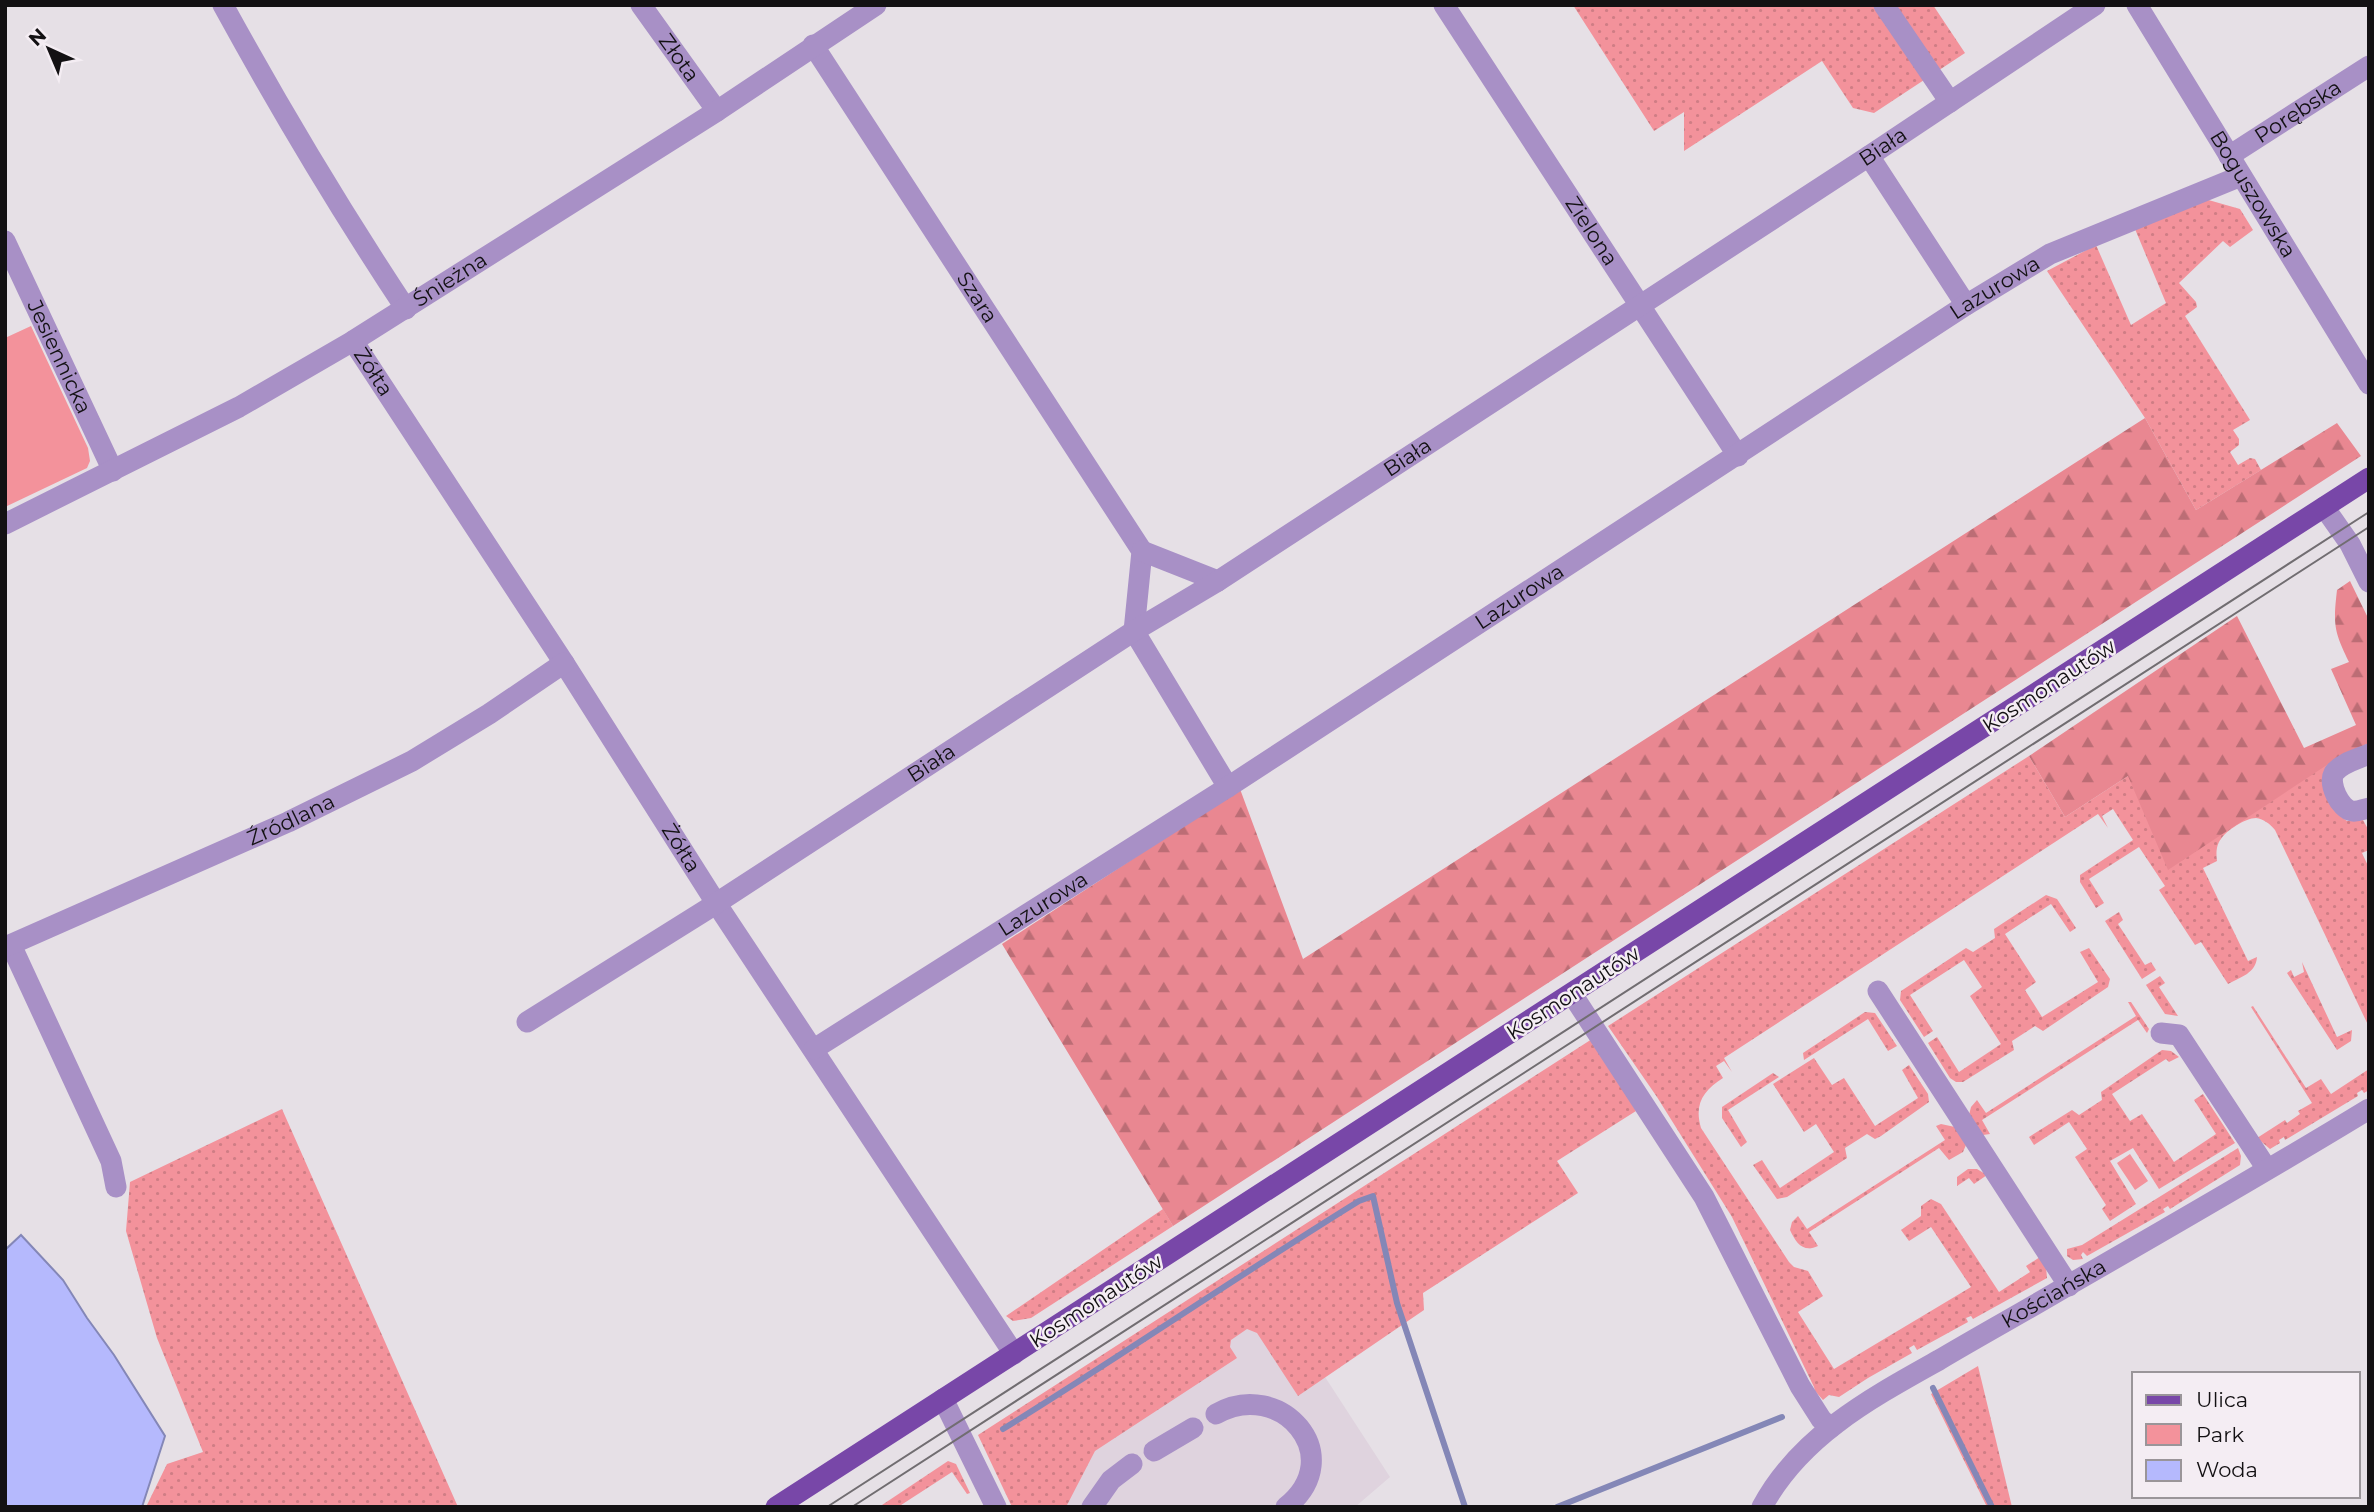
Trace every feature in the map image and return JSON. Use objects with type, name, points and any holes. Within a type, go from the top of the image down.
[{"type":"main road","name":"Kosmonautów","points":[[776,1507],[2369,478]]},
{"type":"street","points":[[223,5],[279,104],[406,309]]},
{"type":"street","name":"Złota","points":[[641,5],[717,111]]},
{"type":"street","name":"Śnieżna","points":[[5,524],[239,407],[353,341],[717,111],[876,5]]},
{"type":"street","name":"Zielona","points":[[1444,5],[1738,456]]},
{"type":"street","points":[[1884,5],[1950,102]]},
{"type":"street","name":"Biała","points":[[527,1022],[716,903],[1134,631],[1218,581],[1869,156],[2095,5]]},
{"type":"street","name":"Boguszowska","points":[[2137,5],[2369,384]]},
{"type":"street","name":"Szara","points":[[813,45],[1142,551]]},
{"type":"street","name":"Porębska","points":[[2229,156],[2369,66]]},
{"type":"street","points":[[1869,156],[1966,305]]},
{"type":"street","name":"Lazurowa","points":[[814,1049],[1228,787],[1966,305],[2050,254],[2241,176]]},
{"type":"street","name":"Jesiennicka","points":[[5,241],[113,471]]},
{"type":"street","name":"Żółta","points":[[353,341],[564,663],[716,903],[1014,1354]]},
{"type":"street","points":[[2325,507],[2350,544],[2369,582]]},
{"type":"street","points":[[1218,581],[1142,551],[1134,631],[1228,787]]},
{"type":"street","name":"Źródlana","points":[[8,946],[288,822],[412,761],[489,714],[564,663]]},
{"type":"street","points":[[2369,754],[2340,767],[2332,778],[2340,800],[2347,809],[2355,812],[2369,807]]},
{"type":"street","points":[[8,946],[111,1161],[116,1187]]},
{"type":"street","points":[[1878,990],[2069,1286]]},
{"type":"street","points":[[1572,994],[1704,1197],[1800,1386],[1830,1428]]},
{"type":"street","points":[[2161,1033],[2179,1035],[2267,1169]]},
{"type":"street","name":"Kościańska","points":[[1762,1507],[1809,1445],[1881,1393],[2369,1109]]},
{"type":"street","points":[[943,1399],[996,1507]]},
{"type":"street","points":[[1216,1414],[1234,1406],[1257,1404],[1279,1411],[1298,1427],[1310,1449],[1311,1469],[1304,1489],[1286,1507]]},
{"type":"street","points":[[1154,1451],[1193,1428]]},
{"type":"street","points":[[1092,1507],[1111,1480],[1132,1464]]},
{"type":"shaded area","points":[[1277,1303],[1390,1477],[1355,1507],[1018,1507]]},
{"type":"green space","points":[[1573,5],[1933,5],[1965,53],[1874,113],[1853,108],[1822,61],[1684,151],[1684,112],[1654,131]]},
{"type":"green space","points":[[2205,199],[2240,209],[2253,230],[2230,247],[2223,241],[2179,283],[2196,302],[2197,307],[2185,316],[2250,420],[2233,430],[2239,439],[2239,445],[2230,452],[2238,465],[2250,458],[2255,459],[2261,470],[2196,510],[2145,418],[2047,271],[2096,245],[2131,325],[2166,303],[2135,229]]},
{"type":"green space","points":[[31,326],[88,448],[90,461],[87,468],[5,507],[5,338]]},
{"type":"green space","points":[[2145,418],[2196,510],[2337,423],[2361,456],[1173,1226],[1002,944],[1240,789],[1303,959]]},
{"type":"green space","points":[[2350,581],[2369,620],[2369,743],[2339,757],[2168,870],[2128,776],[2065,817],[2029,756],[2237,616],[2304,748],[2356,725],[2331,669],[2349,662],[2340,643],[2335,612],[2337,590]]},
{"type":"green space","points":[[2029,756],[2065,817],[2128,776],[2331,762],[2340,816],[2347,821],[2363,820],[2369,831],[2369,850],[2362,853],[2369,868],[2369,1027],[2275,830],[2269,824],[2256,818],[2247,820],[2227,832],[2219,841],[2217,861],[2203,868],[2248,961],[2257,957],[2251,971],[2228,984],[2201,942],[2195,945],[2159,890],[2165,886],[2139,847],[2089,879],[2104,903],[2096,908],[2080,882],[2080,875],[2133,840],[2113,809],[2102,816],[2108,828],[2098,814],[1724,1058],[1732,1072],[1724,1061],[1716,1066],[1723,1078],[1705,1093],[1702,1099],[1699,1112],[1701,1128],[1789,1262],[1794,1267],[1808,1271],[1823,1296],[1798,1312],[1834,1369],[1971,1287],[1931,1227],[1909,1241],[1901,1230],[1921,1216],[1921,1206],[1931,1199],[1941,1204],[1999,1292],[2030,1272],[2026,1266],[2040,1257],[2046,1267],[2047,1278],[1973,1319],[1971,1316],[1966,1318],[1968,1322],[1917,1350],[1914,1345],[1909,1348],[1912,1353],[1839,1397],[1829,1395],[1823,1400],[1815,1391],[1732,1217],[1657,1097],[1608,1026]]},
{"type":"green space","points":[[2046,895],[2057,899],[2076,928],[2070,932],[2051,904],[2005,934],[2036,982],[2025,990],[2042,1017],[2098,982],[2080,952],[2089,948],[2110,979],[2108,987],[2043,1031],[2035,1026],[2012,1041],[2014,1050],[1963,1082],[1956,1082],[1950,1078],[1928,1043],[1937,1037],[1959,1072],[2001,1044],[1970,996],[1982,987],[1964,960],[1910,995],[1933,1031],[1924,1037],[1900,1000],[1901,991],[1966,948],[1973,952],[1995,938],[1994,929]]},
{"type":"green space","points":[[2119,912],[2123,920],[2118,924],[2145,965],[2151,962],[2156,970],[2142,979],[2105,921]]},
{"type":"green space","points":[[2302,962],[2337,1037],[2352,1030],[2351,1041],[2337,1050],[2287,973],[2291,970],[2294,977],[2304,972]]},
{"type":"green space","points":[[2160,976],[2165,983],[2159,987],[2178,1016],[2165,1014],[2146,985]]},
{"type":"green space","points":[[2128,1002],[2131,1002],[2149,1029],[2147,1033],[2138,1020],[1982,1120],[1990,1134],[1983,1135],[1969,1115],[1977,1100],[1986,1113],[2136,1016]]},
{"type":"green space","points":[[2253,1006],[2306,1088],[2321,1079],[2331,1094],[2369,1069],[2369,1090],[2364,1093],[2362,1090],[2357,1093],[2358,1096],[2285,1140],[2284,1137],[2279,1140],[2280,1143],[2270,1149],[2257,1138],[2285,1120],[2287,1123],[2300,1114],[2298,1111],[2312,1103],[2251,1007]]},
{"type":"green space","points":[[1865,1012],[1875,1013],[1897,1046],[1888,1051],[1868,1019],[1804,1060],[1803,1053]]},
{"type":"green space","points":[[1592,1039],[1636,1111],[1557,1161],[1578,1193],[1423,1293],[1424,1310],[1298,1396],[1257,1333],[1247,1329],[1231,1340],[1230,1347],[1237,1358],[1095,1451],[1066,1507],[1012,1507],[978,1435]]},
{"type":"green space","points":[[2162,1050],[2171,1051],[2179,1057],[2169,1062],[2166,1059],[2112,1094],[2130,1121],[2142,1114],[2174,1162],[2216,1134],[2194,1100],[2203,1094],[2235,1143],[2159,1189],[2133,1148],[2110,1161],[2136,1204],[2110,1221],[2102,1209],[2106,1205],[2075,1157],[2087,1149],[2069,1122],[2034,1145],[2029,1137],[2072,1110],[2079,1115],[2102,1100],[2101,1092]]},
{"type":"green space","points":[[1814,1058],[1832,1085],[1844,1078],[1875,1126],[1918,1098],[1902,1070],[1909,1065],[1928,1094],[1929,1102],[1881,1136],[1875,1139],[1867,1134],[1845,1148],[1847,1158],[1787,1197],[1777,1199],[1753,1165],[1762,1160],[1780,1188],[1834,1152],[1816,1124],[1804,1132],[1773,1084]]},
{"type":"green space","points":[[1773,1073],[1779,1077],[1728,1110],[1747,1142],[1741,1147],[1722,1118],[1722,1107]]},
{"type":"green space","points":[[282,1109],[458,1507],[146,1507],[167,1464],[203,1452],[157,1338],[126,1231],[130,1182]]},
{"type":"green space","points":[[1941,1124],[1955,1127],[1966,1145],[1963,1152],[1949,1160],[1939,1148],[1809,1232],[1818,1246],[1808,1248],[1798,1243],[1790,1230],[1792,1222],[1798,1216],[1807,1229],[1945,1140],[1936,1126]]},
{"type":"green space","points":[[2238,1148],[2240,1165],[2087,1256],[2083,1252],[2083,1259],[2073,1260],[2067,1256],[2067,1249],[2082,1245]]},
{"type":"green space","points":[[2130,1154],[2148,1181],[2135,1190],[2117,1163]]},
{"type":"green space","points":[[1968,1169],[1977,1169],[1987,1175],[1974,1184],[1969,1178],[1957,1186],[1957,1177]]},
{"type":"green space","points":[[1163,1209],[1173,1226],[1031,1318],[1013,1321],[1006,1316]]},
{"type":"green space","points":[[1978,1366],[2012,1507],[1987,1507],[1931,1394]]},
{"type":"green space","points":[[948,1461],[956,1464],[970,1493],[967,1494],[952,1472],[898,1507],[879,1507]]},
{"type":"water","points":[[21,1235],[63,1280],[165,1436],[142,1507],[5,1507],[5,1250]]},
{"type":"waterway","points":[[1003,1429],[1314,1229],[1359,1201],[1373,1196],[1397,1303],[1465,1507]]},
{"type":"waterway","points":[[1933,1388],[1992,1507]]},
{"type":"waterway","points":[[1557,1507],[1782,1417]]},
{"type":"tram line","points":[[827,1507],[2369,512]]},
{"type":"tram line","points":[[852,1507],[2369,527]]}]
